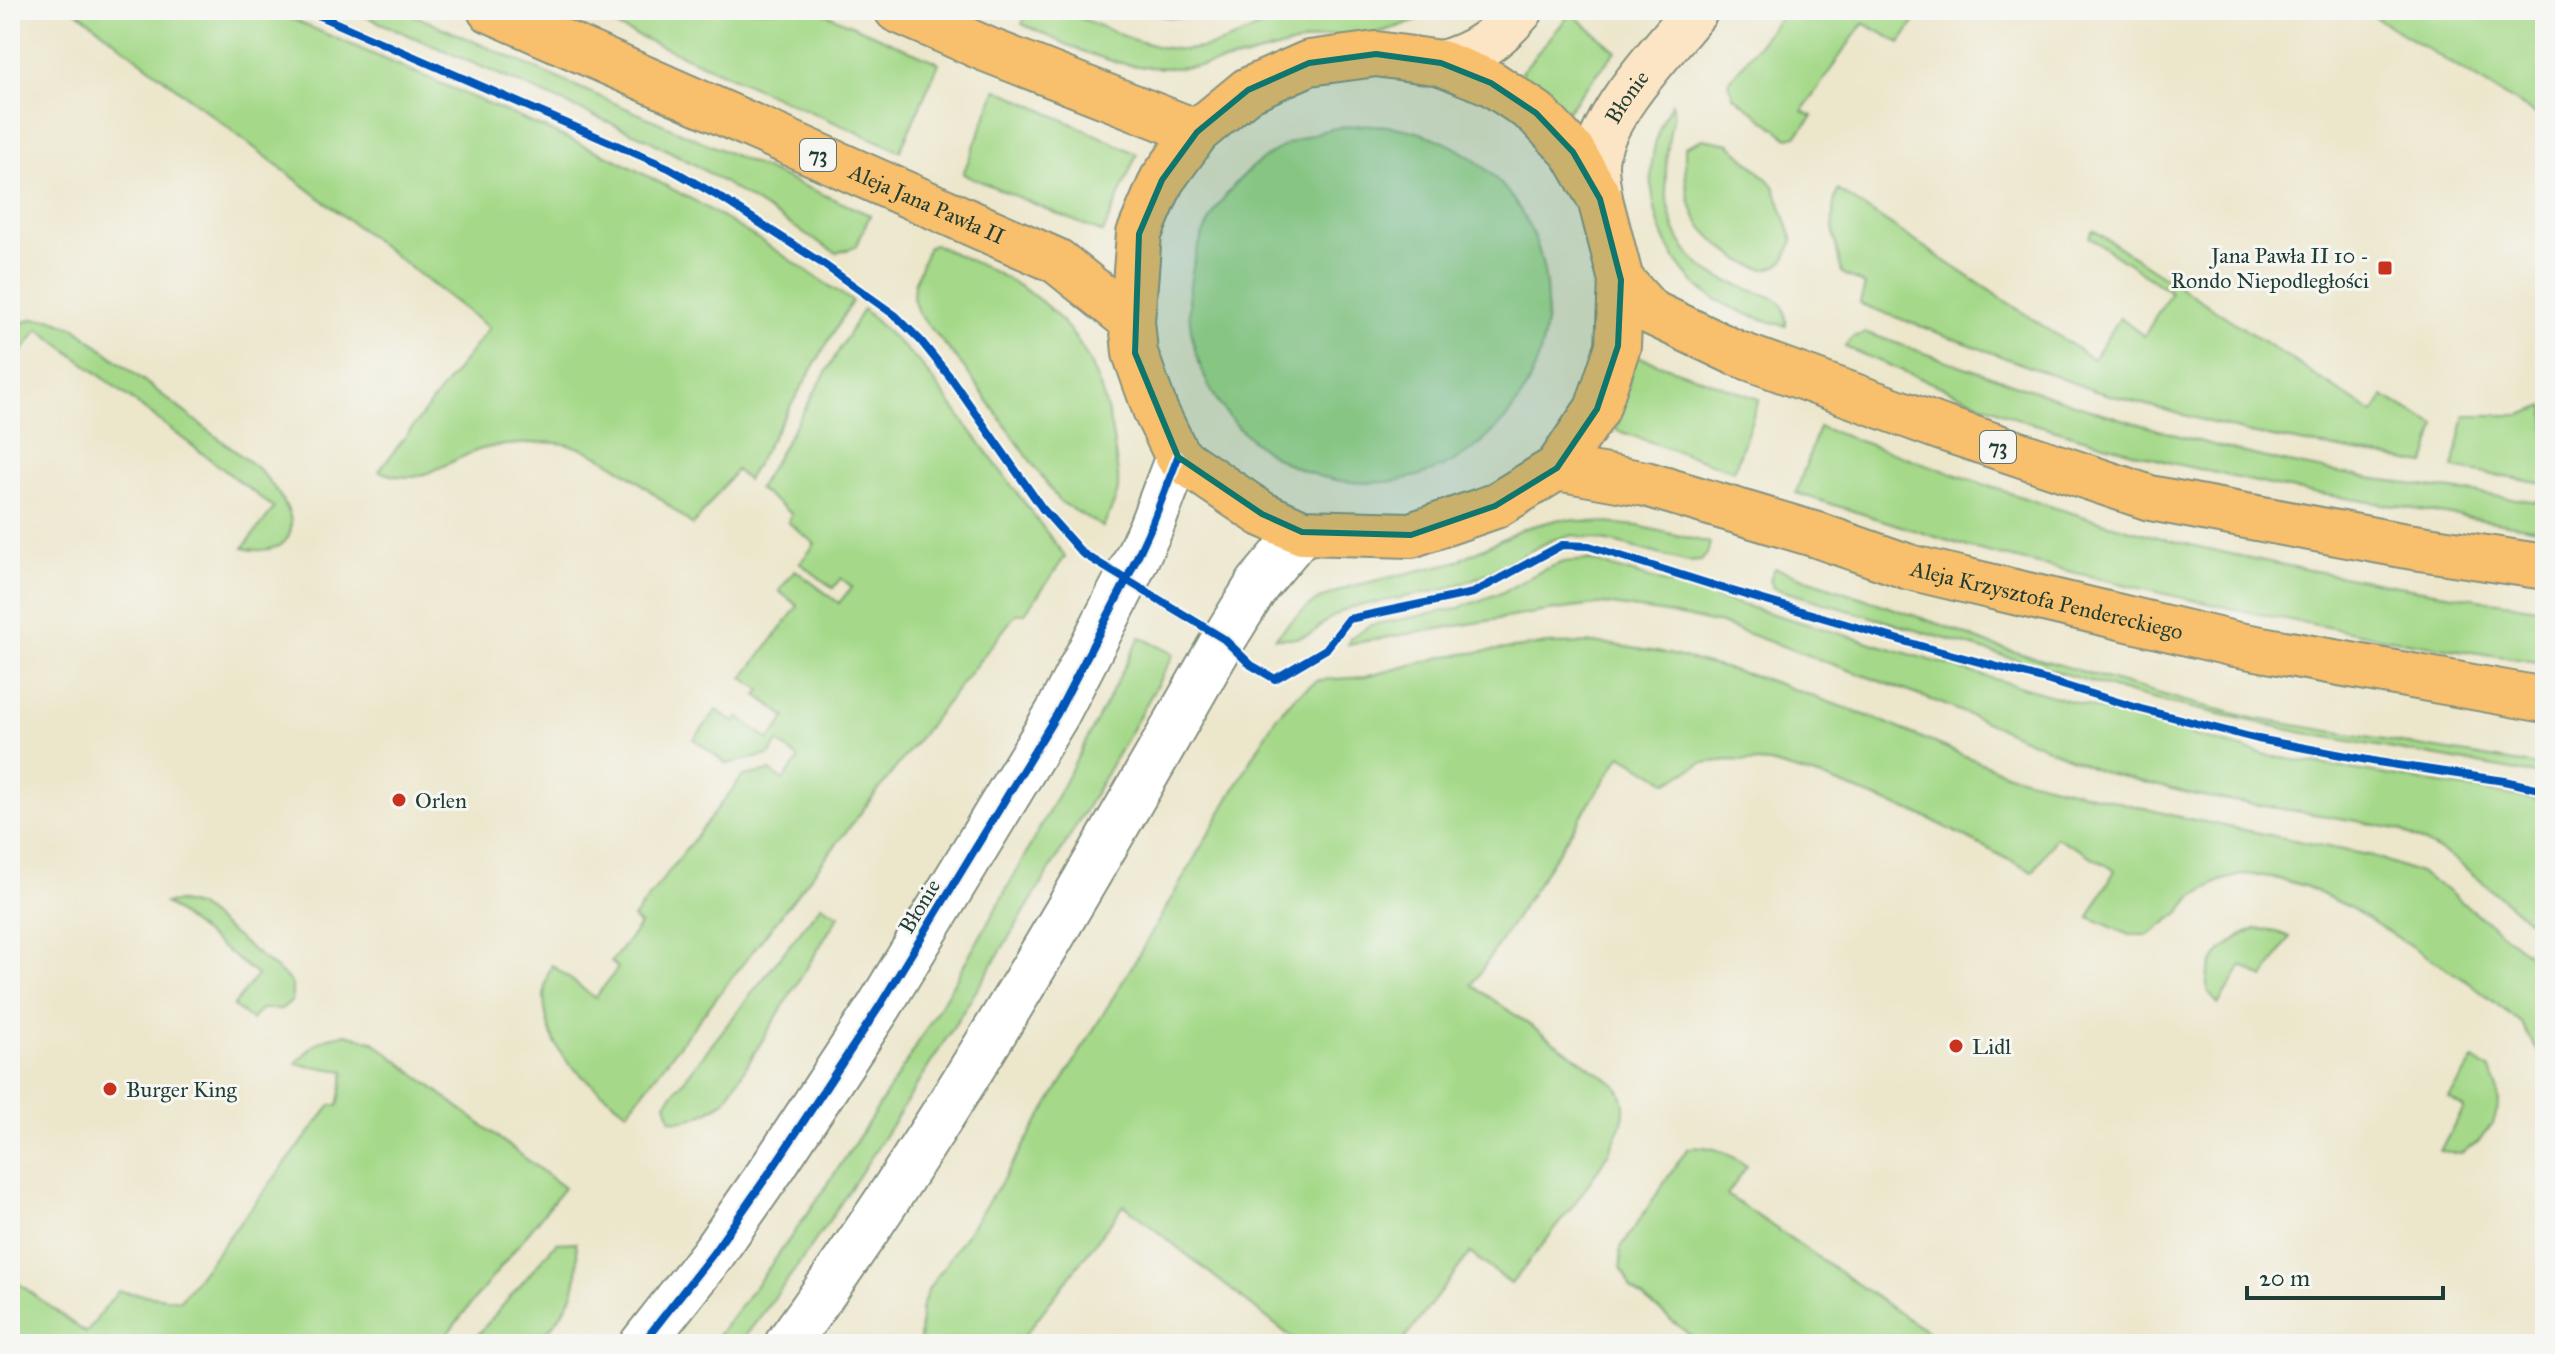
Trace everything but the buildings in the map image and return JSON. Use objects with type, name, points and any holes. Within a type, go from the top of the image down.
[{"type":"main road","name":"Aleja Jana Pawła II","points":[[490,10],[1057,261],[1132,321]]},
{"type":"main road","points":[[897,10],[1002,56],[1197,132]]},
{"type":"main road","points":[[1441,63],[1474,52],[1521,10]]},
{"type":"main road","name":"Błonie","points":[[1600,199],[1595,158],[1605,128],[1696,10]]},
{"type":"main road","name":"73","points":[[1376,54],[1441,63],[1491,83],[1536,113],[1573,152],[1600,199],[1621,280],[1618,346],[1597,409],[1557,468],[1495,506],[1411,535],[1302,532],[1262,514],[1178,457],[1156,412],[1135,353],[1132,321],[1139,234],[1162,180],[1197,132],[1248,90],[1309,63],[1376,54]]},
{"type":"main road","name":"73","points":[[1621,280],[1650,312],[1736,353],[1942,428],[2150,498],[2401,545],[2545,567]]},
{"type":"main road","name":"Aleja Krzysztofa Pendereckiego","points":[[1557,468],[1646,484],[1817,535],[1909,567],[2203,637],[2545,700]]},
{"type":"street","name":"Błonie","points":[[642,1344],[712,1255],[879,1007],[1049,727],[1127,579],[1178,457]]},
{"type":"street","points":[[787,1344],[908,1171],[1025,980],[1224,639],[1258,584],[1302,532]]},
{"type":"highlighted area","points":[[1376,54],[1441,63],[1491,83],[1536,113],[1573,152],[1600,199],[1621,280],[1618,346],[1597,409],[1557,468],[1495,506],[1411,535],[1302,532],[1262,514],[1178,457],[1135,353],[1139,234],[1162,180],[1197,132],[1248,90],[1309,63]]},
{"type":"green space","points":[[75,10],[271,10],[615,159],[695,201],[852,301],[747,480],[736,470],[693,525],[618,467],[585,450],[563,444],[489,447],[416,476],[405,477],[379,471],[489,328]]},
{"type":"green space","points":[[351,10],[402,10],[870,215],[856,247],[836,253],[699,167],[645,138]]},
{"type":"green space","points":[[579,10],[817,10],[939,63],[900,151]]},
{"type":"green space","points":[[1029,10],[1061,10],[1131,39],[1182,50],[1222,43],[1292,14],[1314,10],[1442,10],[1372,34],[1329,36],[1211,64],[1155,68],[1096,56],[1022,24]]},
{"type":"green space","points":[[1139,10],[1220,10],[1200,17],[1180,18]]},
{"type":"green space","points":[[1786,10],[1917,10],[1916,20],[1900,43],[1863,23],[1802,111],[1813,116],[1796,136],[1788,138],[1733,96],[1728,83]]},
{"type":"green space","points":[[2363,10],[2545,10],[2545,120]]},
{"type":"green space","points":[[1571,13],[1616,51],[1566,112],[1517,77]]},
{"type":"green space","points":[[997,89],[1137,154],[1103,233],[963,174]]},
{"type":"green space","points":[[1672,103],[1666,184],[1670,214],[1681,242],[1704,269],[1779,301],[1785,311],[1786,326],[1742,312],[1710,296],[1684,271],[1670,250],[1660,226],[1651,176],[1654,150]]},
{"type":"green space","points":[[1368,125],[1403,128],[1436,139],[1467,155],[1495,177],[1517,205],[1533,236],[1544,269],[1547,304],[1544,339],[1533,372],[1517,403],[1495,431],[1467,453],[1436,469],[1403,480],[1368,483],[1333,480],[1300,469],[1269,453],[1241,431],[1219,403],[1203,372],[1192,339],[1189,304],[1192,269],[1203,236],[1219,205],[1241,177],[1269,155],[1300,139],[1333,128]]},
{"type":"green space","points":[[1703,139],[1730,144],[1774,186],[1793,241],[1780,264],[1762,268],[1739,259],[1716,242],[1699,223],[1687,189],[1685,147]]},
{"type":"green space","points":[[1838,190],[2093,359],[2120,318],[2144,336],[2171,292],[2089,237],[2093,230],[2373,413],[2384,397],[2436,425],[2425,464],[2250,433],[2095,391],[1860,304],[1865,285],[1842,273],[1835,242],[1833,210]]},
{"type":"green space","points":[[934,244],[995,272],[1038,299],[1065,324],[1087,357],[1108,412],[1118,474],[1116,498],[1103,527],[1059,501],[963,366],[918,313],[913,298],[914,284],[928,248]]},
{"type":"green space","points":[[863,309],[920,363],[1065,557],[1025,613],[1016,614],[627,1112],[580,1074],[557,1046],[547,1020],[547,978],[552,965],[595,998],[618,968],[611,962],[640,925],[633,918],[743,776],[770,771],[783,780],[799,759],[778,742],[769,755],[727,764],[694,739],[717,710],[735,723],[739,717],[769,740],[786,717],[757,695],[761,690],[743,678],[798,606],[779,591],[795,570],[839,603],[852,587],[841,578],[833,588],[800,563],[815,544],[788,522],[792,514],[758,489]]},
{"type":"green space","points":[[32,319],[50,319],[75,328],[261,471],[290,515],[287,539],[268,549],[243,548],[274,508],[39,329],[10,367],[10,332],[17,325]]},
{"type":"green space","points":[[1867,333],[2063,400],[2212,445],[2332,472],[2545,503],[2545,530],[2283,488],[2167,462],[2021,420],[1845,347],[1852,337]]},
{"type":"green space","points":[[1636,356],[1759,399],[1734,471],[1616,430]]},
{"type":"green space","points":[[2545,406],[2545,484],[2453,468],[2465,415],[2521,415]]},
{"type":"green space","points":[[1819,427],[2037,502],[2170,540],[2357,579],[2545,609],[2545,663],[2406,642],[2165,594],[1971,548],[1796,493]]},
{"type":"green space","points":[[1560,519],[1638,526],[1710,543],[1701,561],[1688,562],[1574,535],[1552,540],[1482,576],[1446,589],[1348,608],[1311,634],[1297,638],[1275,638],[1317,600],[1349,587],[1455,562],[1525,528]]},
{"type":"green space","points":[[1588,560],[2087,706],[2270,756],[2545,801],[2545,934],[2453,858],[2400,830],[2196,795],[2103,772],[1943,704],[1721,624],[1605,604],[1348,644],[1350,638],[1371,625],[1456,609],[1503,592],[1564,562]]},
{"type":"green space","points":[[1775,568],[1994,646],[2185,701],[2252,718],[2545,767],[2545,776],[2304,733],[2143,697],[1773,588],[1770,579]]},
{"type":"green space","points":[[1140,637],[1174,654],[976,992],[847,1194],[739,1344],[711,1344],[833,1177],[889,1090],[994,912]]},
{"type":"green space","points":[[1601,643],[1669,654],[1762,678],[1884,722],[2008,774],[2175,816],[2373,856],[2419,873],[2445,889],[2545,967],[2545,1064],[2521,1023],[2468,982],[2349,907],[2305,886],[2245,874],[2220,881],[2192,897],[2179,913],[2149,935],[2129,935],[2089,917],[2115,870],[2056,837],[2033,872],[1926,817],[1826,779],[1770,763],[1730,760],[1702,763],[1668,782],[1621,755],[1472,985],[1616,1085],[1624,1105],[1621,1126],[1596,1172],[1511,1284],[1470,1253],[1401,1344],[1300,1344],[1124,1205],[1018,1344],[920,1344],[921,1310],[928,1290],[999,1186],[1137,958],[1276,717],[1297,695],[1319,680],[1365,677],[1446,656],[1548,644]]},
{"type":"green space","points":[[180,902],[199,907],[287,978],[292,985],[292,1001],[281,1009],[261,1009],[252,1020],[233,1006],[257,975],[165,903]]},
{"type":"green space","points":[[821,905],[839,915],[725,1101],[693,1118],[671,1120],[666,1103]]},
{"type":"green space","points":[[2256,929],[2271,930],[2290,937],[2264,978],[2242,966],[2218,1005],[2207,984],[2213,963],[2232,942]]},
{"type":"green space","points":[[346,1034],[372,1041],[564,1188],[439,1344],[10,1344],[10,1277],[86,1333],[118,1291],[180,1300],[331,1105],[338,1106],[345,1071],[296,1064],[317,1043]]},
{"type":"green space","points":[[2474,1059],[2490,1070],[2497,1086],[2499,1104],[2493,1123],[2478,1142],[2461,1153],[2440,1151],[2464,1108],[2449,1098]]},
{"type":"green space","points":[[1687,1149],[1717,1150],[1747,1166],[1727,1195],[1945,1344],[1701,1344],[1631,1288],[1621,1267],[1620,1249]]},
{"type":"green space","points":[[576,1242],[577,1274],[571,1298],[536,1344],[470,1344],[556,1243]]},
{"type":"cycle path","points":[[306,10],[669,168],[823,264],[896,316],[921,341],[1042,508],[1082,553],[1224,639],[1251,665],[1275,679],[1326,649],[1349,619],[1473,593],[1562,545],[1589,546],[1931,649],[2258,739],[2545,790]]},
{"type":"cycle path","points":[[642,1344],[712,1255],[879,1007],[1057,714],[1127,579],[1178,457]]},
{"type":"place","name":"Jana Pawła II 10 - Rondo Niepodległości","points":[[2385,268]]},
{"type":"place","name":"Orlen","points":[[399,800]]},
{"type":"place","name":"Lidl","points":[[1956,1046]]},
{"type":"place","name":"Burger King","points":[[110,1089]]}]
